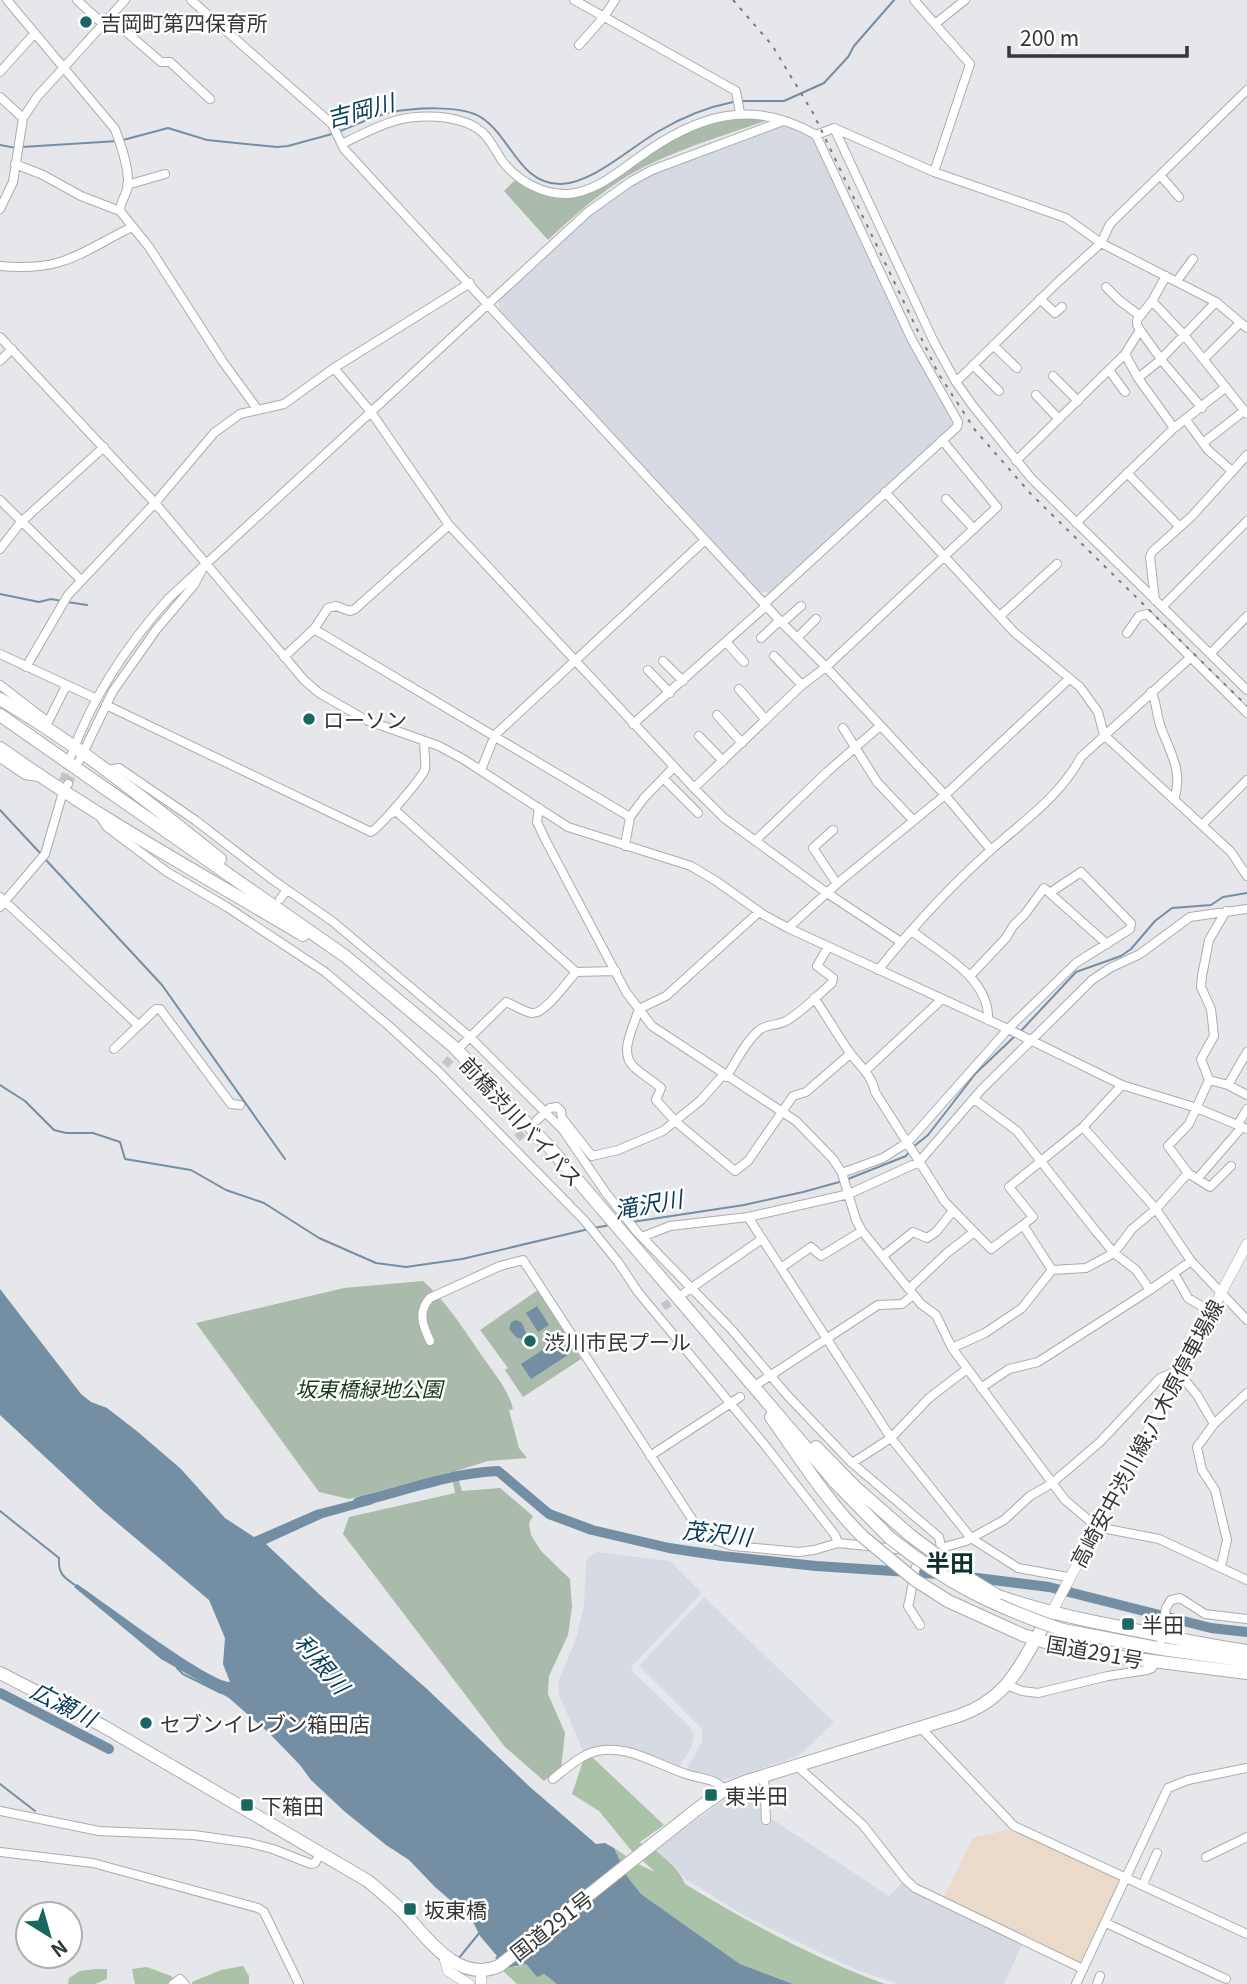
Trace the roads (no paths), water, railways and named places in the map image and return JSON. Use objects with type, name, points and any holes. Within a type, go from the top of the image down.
[{"type":"highway","points":[[0,699],[48,724],[77,754],[107,770],[252,884],[317,930],[332,946]]},
{"type":"highway","name":"前橋渋川バイパス","points":[[0,715],[332,946],[454,1047],[551,1149],[607,1215],[636,1236],[738,1368],[851,1499],[890,1538],[920,1562],[974,1595],[1063,1630],[1247,1662]]},
{"type":"highway","points":[[0,748],[41,777],[65,786],[99,814],[374,979]]},
{"type":"highway","points":[[738,1368],[816,1483],[862,1536],[915,1580],[947,1601],[1034,1639]]},
{"type":"highway","points":[[770,1404],[788,1417],[854,1486],[911,1536],[996,1595],[1024,1606],[1161,1636],[1247,1651]]},
{"type":"highway","name":"国道291号","points":[[451,1969],[481,1980],[724,1790],[979,1709],[998,1696],[1007,1685],[1052,1612]]},
{"type":"highway","name":"国道291号","points":[[1034,1639],[1074,1651],[1247,1673]]},
{"type":"highway","points":[[0,1673],[103,1726],[368,1881],[401,1910],[451,1969]]},
{"type":"main road","name":"高崎安中渋川線;八木原停車場線","points":[[1052,1612],[1066,1581],[1246,1247]]},
{"type":"main road","points":[[451,1969],[469,1984]]},
{"type":"street","points":[[7,0],[115,129],[121,146],[127,185],[120,212]]},
{"type":"street","points":[[77,0],[160,62],[170,62],[209,99]]},
{"type":"street","points":[[0,209],[13,182],[23,118],[37,97],[125,0]]},
{"type":"street","points":[[191,0],[333,126],[340,142],[780,622],[798,637],[945,795],[991,850]]},
{"type":"street","points":[[574,0],[736,91],[740,110]]},
{"type":"street","points":[[579,45],[604,18],[615,0]]},
{"type":"street","points":[[914,0],[970,64],[934,172]]},
{"type":"street","points":[[935,24],[965,0]]},
{"type":"street","points":[[0,72],[35,33]]},
{"type":"street","points":[[956,382],[1101,243],[1111,224],[1247,90]]},
{"type":"street","points":[[0,97],[23,118]]},
{"type":"street","points":[[340,142],[408,117],[454,119],[468,123],[482,132],[504,163],[528,184],[541,190],[567,194],[593,188],[690,126],[740,110],[785,120],[816,135],[912,340],[958,422],[957,427],[726,642],[633,724]]},
{"type":"street","points":[[77,754],[97,699],[148,622],[189,578],[588,212],[652,170],[785,120]]},
{"type":"street","points":[[834,128],[934,342],[956,382],[996,437],[1076,523],[1247,690]]},
{"type":"street","points":[[816,135],[834,128],[934,172],[1066,218],[1101,243],[1216,302],[1243,326],[1204,359]]},
{"type":"street","points":[[16,161],[81,196],[120,212],[149,247],[223,362],[258,410]]},
{"type":"street","points":[[127,185],[164,174]]},
{"type":"street","points":[[1160,175],[1179,197]]},
{"type":"street","points":[[0,266],[38,267],[60,263],[85,253],[132,227]]},
{"type":"street","points":[[1177,281],[1193,258]]},
{"type":"street","points":[[1166,276],[1136,325],[1202,408]]},
{"type":"street","points":[[26,667],[60,606],[80,579],[155,503],[214,433],[240,414],[285,404],[334,368],[470,283]]},
{"type":"street","points":[[1106,286],[1140,316]]},
{"type":"street","points":[[1040,299],[1055,313],[1062,307]]},
{"type":"street","points":[[1152,301],[1184,335],[1245,412],[1203,443]]},
{"type":"street","points":[[1138,378],[1216,302]]},
{"type":"street","points":[[1016,461],[1125,354],[1140,330]]},
{"type":"street","points":[[0,337],[155,503],[304,680],[340,706],[366,720],[439,746],[481,769],[568,827],[691,866],[759,912],[828,947],[1008,1029],[1122,1085],[1197,1108],[1242,1127]]},
{"type":"street","points":[[993,345],[1017,368]]},
{"type":"street","points":[[0,361],[12,349]]},
{"type":"street","points":[[1125,354],[1138,378],[1174,428]]},
{"type":"street","points":[[973,365],[999,391]]},
{"type":"street","points":[[334,368],[371,412],[449,524],[694,788],[724,818],[827,893],[901,942]]},
{"type":"street","points":[[1109,370],[1125,392]]},
{"type":"street","points":[[1053,376],[1078,401]]},
{"type":"street","points":[[1076,523],[1174,428],[1226,387]]},
{"type":"street","points":[[1036,395],[1059,419]]},
{"type":"street","points":[[1186,420],[1203,443],[1231,471]]},
{"type":"street","points":[[694,788],[997,507],[942,440]]},
{"type":"street","points":[[0,549],[21,522],[104,447]]},
{"type":"street","points":[[1155,600],[1150,557],[1152,552],[1180,527],[1247,455]]},
{"type":"street","points":[[1126,473],[1180,527]]},
{"type":"street","points":[[885,492],[1030,648],[1080,687],[1098,712],[1104,735],[1231,852],[1247,876]]},
{"type":"street","points":[[946,499],[974,529]]},
{"type":"street","points":[[0,500],[80,579]]},
{"type":"street","points":[[1163,607],[1247,521]]},
{"type":"street","points":[[285,657],[314,629],[325,611],[332,606],[350,611],[355,609],[449,524]]},
{"type":"street","points":[[481,769],[495,735],[705,540]]},
{"type":"street","points":[[1000,616],[1057,564]]},
{"type":"street","points":[[77,754],[143,646],[194,585],[205,565]]},
{"type":"street","points":[[761,638],[801,606]]},
{"type":"street","points":[[1127,633],[1141,614],[1147,614],[1247,713]]},
{"type":"street","points":[[1210,654],[1247,616]]},
{"type":"street","points":[[798,637],[816,620]]},
{"type":"street","points":[[314,629],[629,817]]},
{"type":"street","points":[[726,642],[744,662]]},
{"type":"street","points":[[0,654],[97,699]]},
{"type":"street","points":[[774,656],[802,685]]},
{"type":"street","points":[[878,970],[901,942],[991,850],[1054,796],[1070,777],[1081,757],[1191,657]]},
{"type":"street","points":[[663,661],[682,681]]},
{"type":"street","points":[[648,670],[670,693]]},
{"type":"street","points":[[788,928],[945,795],[1069,679]]},
{"type":"street","points":[[0,685],[48,724],[66,686]]},
{"type":"street","points":[[739,689],[766,720]]},
{"type":"street","points":[[1151,692],[1165,740],[1173,751],[1179,786],[1174,800]]},
{"type":"street","points":[[106,705],[371,832],[389,816],[424,772],[424,741]]},
{"type":"street","points":[[717,715],[742,743]]},
{"type":"street","points":[[755,841],[880,726]]},
{"type":"street","points":[[843,728],[877,782],[913,820]]},
{"type":"street","points":[[699,736],[723,761]]},
{"type":"street","points":[[0,758],[25,775],[41,777]]},
{"type":"street","points":[[625,846],[629,817],[643,798],[674,767]]},
{"type":"street","points":[[107,770],[119,768],[142,783],[332,921],[470,1037],[537,1102],[563,1130],[636,1236],[692,1287],[852,1463],[939,1537],[942,1547],[940,1555],[936,1558],[920,1557],[916,1564],[913,1591],[908,1606],[920,1625]]},
{"type":"street","points":[[663,778],[698,813]]},
{"type":"street","points":[[1202,825],[1247,780]]},
{"type":"street","points":[[65,786],[46,854],[2,902],[138,1025]]},
{"type":"street","points":[[538,808],[537,821],[546,841],[626,992],[652,1026],[796,1121],[833,1158],[842,1174],[862,1231],[911,1292],[936,1315],[952,1348],[1065,1500],[1097,1527],[1160,1539],[1247,1580]]},
{"type":"street","points":[[389,816],[396,811],[576,972],[616,971]]},
{"type":"street","points":[[99,814],[107,827],[167,872],[325,972],[442,1068],[509,1145],[584,1220],[660,1310],[827,1524],[838,1543]]},
{"type":"street","points":[[833,830],[813,848],[837,884]]},
{"type":"street","points":[[842,1174],[883,1158],[909,1143],[1008,1029],[1076,963],[1125,934],[1131,926],[1081,872],[1051,892]]},
{"type":"street","points":[[970,976],[1006,938],[1044,888],[1107,944]]},
{"type":"street","points":[[280,900],[287,890]]},
{"type":"street","points":[[636,1236],[670,1226],[748,1217],[848,1191],[917,1158],[1093,980],[1110,968],[1140,954],[1190,917],[1247,909]]},
{"type":"street","points":[[1226,911],[1209,940],[1201,987],[1211,1009],[1214,1036],[1202,1059],[1209,1080],[1189,1124],[1167,1146],[1188,1173],[1210,1187],[1231,1166]]},
{"type":"street","points":[[759,912],[666,996],[639,1009],[627,1047],[628,1060],[635,1070],[646,1074],[660,1088],[656,1100],[676,1122],[735,1171],[748,1161],[793,1096],[806,1092],[850,1054]]},
{"type":"street","points":[[259,929],[265,920]]},
{"type":"street","points":[[912,931],[970,976],[986,999],[988,1020]]},
{"type":"street","points":[[537,1120],[550,1108],[559,1109],[562,1118],[592,1156],[618,1150],[663,1131],[701,1100],[724,1076],[758,1031],[767,1025],[784,1021],[832,982],[833,978],[817,966],[828,947]]},
{"type":"street","points":[[462,1045],[506,1002],[532,1013],[538,1012],[576,972]]},
{"type":"street","points":[[814,998],[850,1054],[873,1081],[875,1091],[953,1212],[991,1249],[1033,1217],[1009,1187],[1083,1127],[1122,1085]]},
{"type":"street","points":[[865,1071],[941,1000]]},
{"type":"street","points":[[114,1049],[156,1009],[160,1009],[231,1104],[240,1105]]},
{"type":"street","points":[[1228,1085],[1247,1052]]},
{"type":"street","points":[[1209,1080],[1247,1094]]},
{"type":"street","points":[[974,1099],[1017,1131],[1114,1253],[1136,1269],[1150,1290]]},
{"type":"street","points":[[1198,1178],[1242,1127],[1247,1108]]},
{"type":"street","points":[[1083,1127],[1156,1209],[1191,1261],[1247,1320]]},
{"type":"street","points":[[509,1145],[517,1138]]},
{"type":"street","points":[[952,1348],[985,1333],[1023,1308],[1052,1270],[1086,1268],[1114,1253],[1132,1229],[1156,1209],[1188,1173]]},
{"type":"street","points":[[883,1256],[913,1232],[927,1238],[936,1232],[953,1212]]},
{"type":"street","points":[[748,1217],[891,1438],[971,1538],[1018,1568],[1066,1581]]},
{"type":"street","points":[[1023,1225],[1052,1270]]},
{"type":"street","points":[[781,1268],[811,1247],[821,1256],[862,1231]]},
{"type":"street","points":[[759,1383],[878,1305],[902,1304],[947,1253],[974,1231]]},
{"type":"street","points":[[684,1293],[762,1239]]},
{"type":"street","points":[[430,1341],[422,1319],[425,1304],[430,1298],[500,1266],[523,1260],[706,1538],[760,1549],[799,1552],[838,1543],[916,1551],[971,1538],[1004,1520],[1030,1496],[1051,1484],[1100,1442],[1160,1378],[1170,1372],[1177,1371],[1197,1395],[1214,1424]]},
{"type":"street","points":[[981,1388],[1009,1369],[1038,1362],[1191,1261]]},
{"type":"street","points":[[1174,1273],[1188,1298],[1211,1312]]},
{"type":"street","points":[[852,1463],[891,1438],[929,1398],[967,1369]]},
{"type":"street","points":[[1221,1566],[1227,1540],[1215,1490],[1202,1470],[1197,1447],[1214,1424],[1247,1393]]},
{"type":"street","points":[[650,1456],[740,1397]]},
{"type":"street","points":[[1161,1636],[1166,1608],[1171,1600],[1180,1598],[1205,1614],[1247,1619]]},
{"type":"street","points":[[1007,1685],[1038,1693],[1096,1678],[1147,1670],[1152,1668],[1156,1661]]},
{"type":"street","points":[[920,1727],[1014,1826],[1247,1934]]},
{"type":"street","points":[[552,1779],[587,1755],[620,1750],[714,1782],[724,1790]]},
{"type":"street","points":[[797,1766],[863,1825],[915,1888],[1083,1969]]},
{"type":"street","points":[[1076,1984],[1168,1788],[1188,1780],[1247,1768]]},
{"type":"street","points":[[764,1776],[766,1820]]},
{"type":"street","points":[[0,1811],[99,1831],[194,1835],[250,1843],[311,1864],[315,1863],[320,1854]]},
{"type":"street","points":[[1206,1857],[1247,1837]]},
{"type":"street","points":[[0,1852],[93,1863],[258,1908],[264,1912],[299,1984]]},
{"type":"street","points":[[1143,1884],[1157,1853]]},
{"type":"street","points":[[1106,1923],[1226,1979]]},
{"type":"street","points":[[173,1984],[180,1979],[185,1984]]},
{"type":"water","name":"利根川","points":[[0,1289],[81,1394],[91,1402],[107,1408],[138,1432],[181,1469],[225,1518],[254,1537],[316,1510],[371,1496],[373,1504],[323,1518],[266,1544],[427,1689],[530,1787],[596,1844],[605,1843],[614,1848],[627,1876],[641,1894],[740,1964],[793,1984],[557,1984],[544,1974],[537,1977],[526,1964],[505,1968],[480,1936],[471,1918],[409,1860],[344,1811],[311,1780],[269,1733],[229,1698],[161,1659],[74,1587],[77,1584],[201,1669],[230,1682],[223,1664],[225,1638],[209,1600],[102,1510],[0,1415]]},
{"type":"water","points":[[537,1306],[549,1325],[538,1332],[526,1313]]},
{"type":"water","points":[[517,1320],[522,1323],[526,1333],[522,1339],[517,1338],[509,1329],[511,1322]]},
{"type":"water","points":[[558,1340],[568,1355],[531,1379],[521,1364]]},
{"type":"waterway","name":"吉岡川","points":[[742,101],[784,101],[824,83],[894,0]]},
{"type":"waterway","name":"吉岡川","points":[[338,132],[398,111],[436,108],[462,111],[482,118],[492,126],[535,177],[561,184],[586,178],[599,171],[676,122],[733,102]]},
{"type":"waterway","name":"吉岡川","points":[[123,140],[168,128],[207,140],[277,147],[332,134]]},
{"type":"waterway","name":"吉岡川","points":[[22,147],[118,141]]},
{"type":"waterway","name":"吉岡川","points":[[0,145],[16,148]]},
{"type":"waterway","points":[[0,594],[39,602],[51,599],[62,601]]},
{"type":"waterway","points":[[67,602],[87,605]]},
{"type":"waterway","points":[[0,810],[40,853]]},
{"type":"waterway","points":[[46,860],[162,985],[285,1159]]},
{"type":"waterway","name":"滝沢川","points":[[1019,1033],[1076,972],[1121,956],[1131,949],[1155,921],[1172,908],[1211,905],[1223,897],[1247,893]]},
{"type":"waterway","name":"滝沢川","points":[[913,1147],[928,1135],[976,1073],[1015,1036]]},
{"type":"waterway","name":"滝沢川","points":[[0,1085],[25,1101],[54,1130],[93,1133],[120,1142],[125,1159],[191,1170],[226,1190],[264,1203],[319,1238],[376,1263],[406,1267],[462,1259],[589,1229]]},
{"type":"waterway","name":"滝沢川","points":[[848,1179],[906,1156],[909,1152]]},
{"type":"waterway","name":"滝沢川","points":[[632,1222],[744,1205],[843,1181]]},
{"type":"waterway","name":"滝沢川","points":[[594,1228],[610,1225]]},
{"type":"waterway","name":"茂沢川","points":[[358,1502],[445,1479],[498,1471],[549,1514],[592,1530],[669,1548],[816,1566],[939,1574]]},
{"type":"waterway","points":[[0,1511],[59,1558],[62,1574],[75,1585]]},
{"type":"waterway","name":"茂沢川","points":[[969,1577],[1049,1587],[1211,1628],[1247,1632]]},
{"type":"waterway","points":[[177,1668],[183,1674],[221,1693]]},
{"type":"waterway","name":"広瀬川","points":[[0,1693],[109,1749]]},
{"type":"waterway","points":[[0,1784],[35,1811]]},
{"type":"waterway","points":[[459,1958],[480,1932]]},
{"type":"tunnel","points":[[63,781],[70,760]]},
{"type":"tunnel","points":[[68,784],[78,764]]},
{"type":"tunnel","points":[[445,1065],[460,1048]]},
{"type":"tunnel","points":[[517,1138],[532,1124]]},
{"type":"tunnel","points":[[663,1307],[681,1295]]},
{"type":"railway","points":[[733,0],[772,45],[813,113],[938,373],[975,430],[1030,493],[1247,706]]},
{"type":"place","name":"吉岡町第四保育所","points":[[86,22]]},
{"type":"place","name":"ローソン","points":[[309,719]]},
{"type":"place","name":"渋川市民プール","points":[[530,1341]]},
{"type":"place","name":"半田","points":[[1128,1624]]},
{"type":"place","name":"セブンイレブン箱田店","points":[[146,1723]]},
{"type":"place","name":"東半田","points":[[711,1795]]},
{"type":"place","name":"下箱田","points":[[247,1805]]},
{"type":"place","name":"坂東橋","points":[[410,1909]]},
{"type":"district","name":"半田","points":[[950,1561]]},
{"type":"park label","name":"坂東橋緑地公園","points":[[369,1388]]}]
